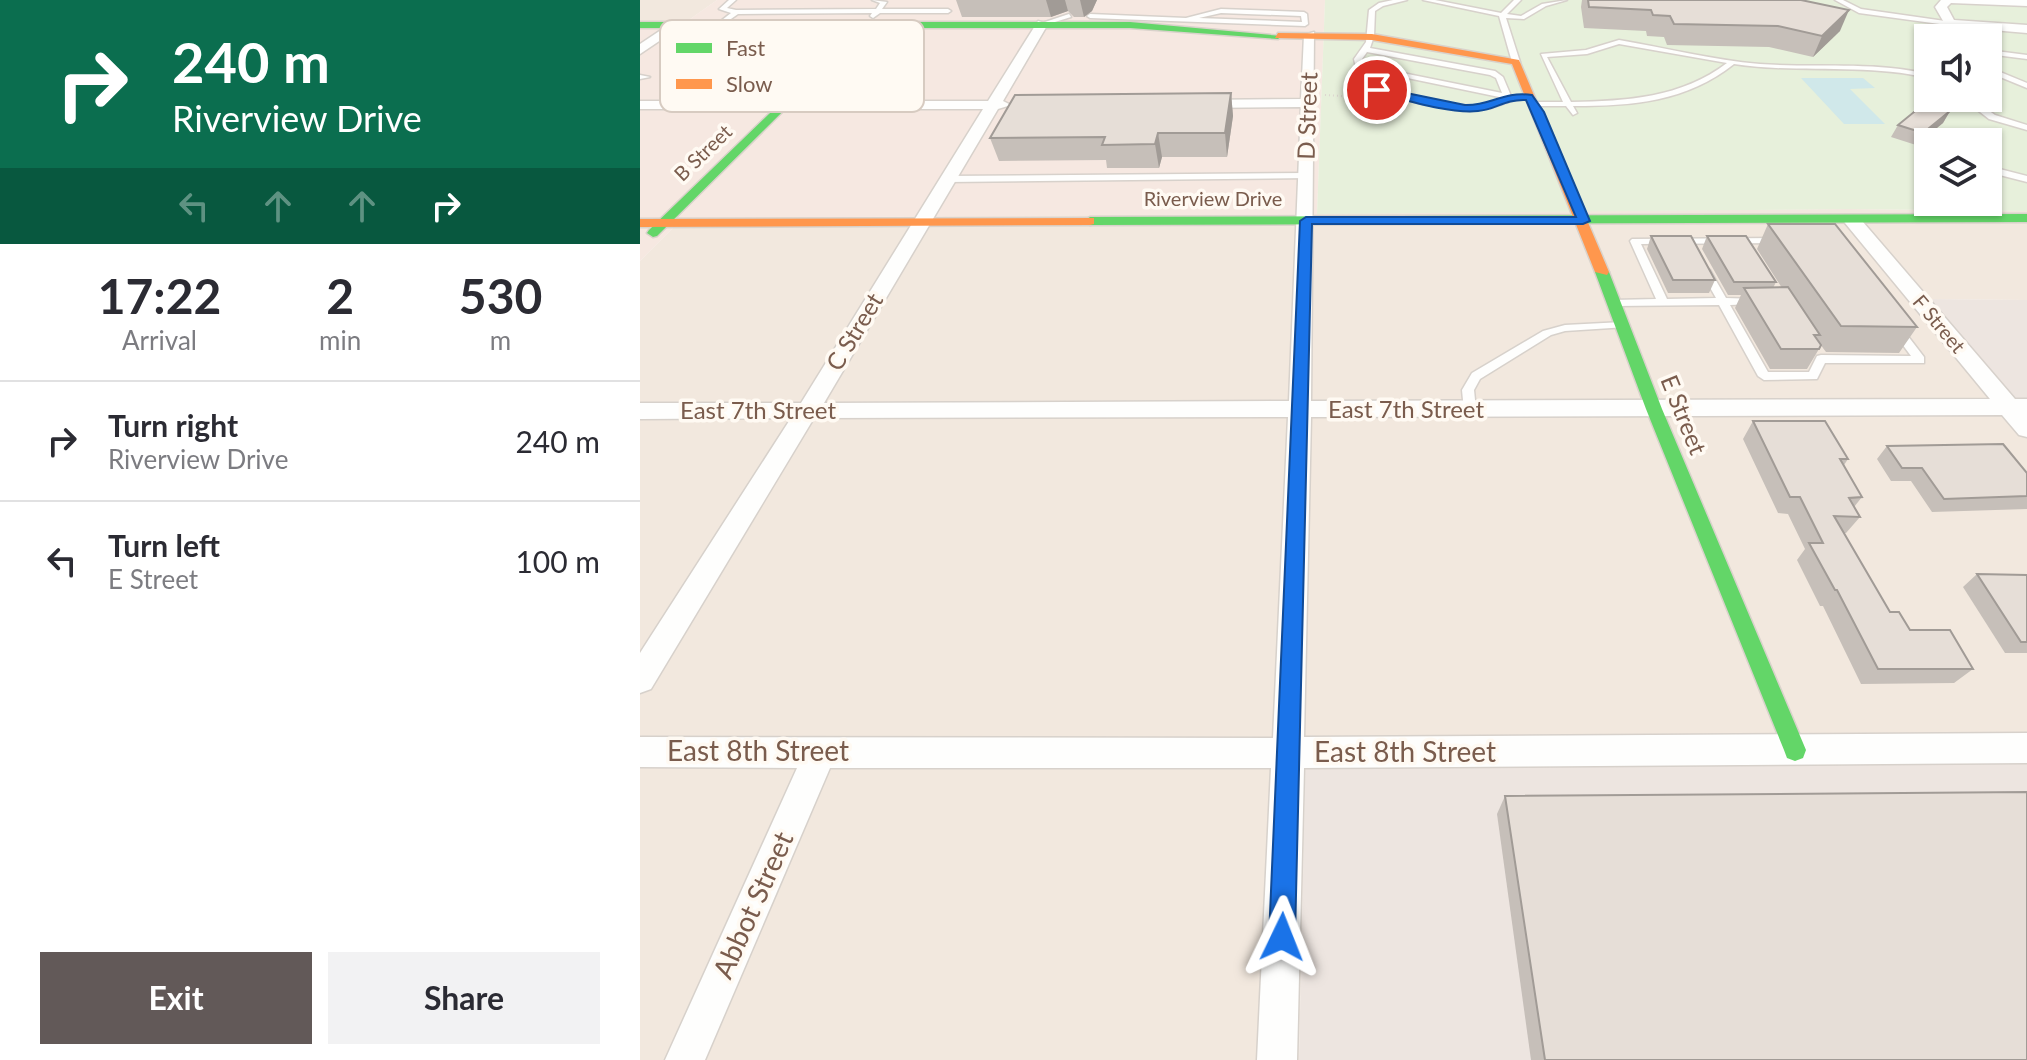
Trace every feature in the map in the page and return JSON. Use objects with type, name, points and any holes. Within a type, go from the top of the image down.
[{"type":"street","points":[[2027,3],[1950,0],[1941,7],[1950,23],[2027,29]]},
{"type":"street","points":[[828,20],[871,18],[1042,24],[1101,19],[1244,35],[1310,35],[1516,62]]},
{"type":"street","name":"C Street","points":[[640,679],[808,410],[1042,24]]},
{"type":"street","name":"D Street","points":[[1277,1060],[1310,35]]},
{"type":"street","points":[[640,50],[660,36]]},
{"type":"street","name":"E Street","points":[[1516,62],[1583,221],[1654,409],[1795,750]]},
{"type":"street","points":[[1180,104],[1308,103]]},
{"type":"street","points":[[924,105],[1024,105]]},
{"type":"street","name":"B Street","points":[[640,246],[777,112]]},
{"type":"street","name":"Riverview Drive","points":[[640,223],[2027,218]]},
{"type":"street","name":"F Street","points":[[1851,219],[2018,407],[2027,429]]},
{"type":"street","points":[[1980,219],[2027,227]]},
{"type":"street","name":"East 7th Street","points":[[640,411],[2018,407]]},
{"type":"street","name":"East 8th Street","points":[[640,752],[1289,753],[2027,748]]},
{"type":"street","name":"Abbot Street","points":[[685,1060],[821,750]]},
{"type":"lane","points":[[733,0],[722,9],[871,18],[904,11],[948,11]]},
{"type":"lane","points":[[875,0],[884,1]]},
{"type":"lane","points":[[904,11],[913,0]]},
{"type":"lane","points":[[1404,0],[1374,7],[1369,44],[1358,59],[1363,84],[1439,104],[1480,108],[1507,96]]},
{"type":"lane","points":[[1426,0],[1522,18],[1544,5],[1564,0]]},
{"type":"lane","points":[[1502,15],[1518,0]]},
{"type":"lane","points":[[1838,0],[1859,11],[1950,23]]},
{"type":"lane","points":[[871,18],[884,1]]},
{"type":"lane","points":[[1101,19],[1305,24],[1304,14],[1221,11],[1188,19]]},
{"type":"lane","points":[[726,20],[736,12]]},
{"type":"lane","points":[[1502,15],[1516,62]]},
{"type":"lane","points":[[1042,24],[1069,16]]},
{"type":"lane","points":[[1573,113],[1543,55],[1587,52],[1619,42],[1775,68],[1886,68],[1914,73]]},
{"type":"lane","points":[[1369,44],[1492,73],[1499,77],[1507,96]]},
{"type":"lane","points":[[2002,54],[2027,57]]},
{"type":"lane","points":[[1358,66],[1507,96],[1567,103],[1661,96],[1705,82],[1733,62]]},
{"type":"lane","points":[[2002,75],[2027,86]]},
{"type":"lane","points":[[1985,112],[2027,128]]},
{"type":"lane","points":[[2002,173],[2027,179]]},
{"type":"lane","points":[[948,179],[1305,176]]},
{"type":"lane","points":[[1663,302],[1635,241],[1786,240]]},
{"type":"lane","points":[[1689,241],[1764,376],[1813,376],[1821,359]]},
{"type":"lane","points":[[1743,241],[1751,253]]},
{"type":"lane","points":[[1614,303],[1767,301]]},
{"type":"lane","points":[[1821,359],[1920,360],[1893,324]]},
{"type":"lane","points":[[1470,410],[1468,390],[1476,376],[1547,333],[1565,328],[1623,325]]},
{"type":"lane","points":[[1813,347],[1821,359]]},
{"type":"shaded area","points":[[640,0],[717,0],[689,20],[640,22]]},
{"type":"shaded area","points":[[717,0],[1325,0],[1317,214],[683,218],[640,261],[640,22],[660,22],[660,112],[924,112],[924,20],[689,20]]},
{"type":"shaded area","points":[[1849,209],[1914,210],[1914,216],[2002,216],[2002,211],[2027,211],[2027,300],[1927,299],[2027,417],[2027,736],[1306,739],[1299,1060],[640,1060],[640,261],[683,218]]},
{"type":"shaded area","points":[[1926,299],[2027,300],[2027,417]]},
{"type":"shaded area","points":[[2027,736],[2027,1060],[1299,1060],[1306,738]]},
{"type":"green space","points":[[1325,0],[2027,0],[2027,211],[2002,211],[2002,128],[1914,128],[1914,210],[1317,214]]},
{"type":"water","points":[[1801,78],[1863,78],[1875,88],[1850,89],[1885,124],[1844,124]]},
{"type":"building","points":[[1588,0],[1801,0],[1849,10],[1822,36],[1778,26],[1674,24],[1670,16],[1653,15],[1651,10],[1589,7]]},
{"type":"building","points":[[1231,93],[1225,133],[1158,133],[1155,144],[1102,145],[1105,137],[990,138],[1015,95]]},
{"type":"building","points":[[1914,112],[1949,112],[1929,128],[1914,130],[1898,125]]},
{"type":"building","points":[[1768,224],[1835,224],[1917,327],[1841,326]]},
{"type":"building","points":[[1651,236],[1691,236],[1715,280],[1673,280]]},
{"type":"building","points":[[1707,236],[1746,236],[1776,282],[1734,282]]},
{"type":"building","points":[[1788,287],[1820,335],[1814,335],[1821,345],[1819,349],[1781,349],[1744,288]]},
{"type":"building","points":[[1753,421],[1825,421],[1848,459],[1840,459],[1862,497],[1849,498],[1860,517],[1834,516],[1890,612],[1899,612],[1910,630],[1950,630],[1973,669],[1878,669],[1809,543],[1823,543],[1800,497],[1790,497]]},
{"type":"building","points":[[2003,444],[2027,473],[2027,496],[1944,499],[1922,468],[1902,468],[1887,446]]},
{"type":"building","points":[[1977,574],[2027,575],[2027,642],[2021,642]]},
{"type":"building","points":[[2027,792],[2027,1060],[1545,1060],[1505,796]]},
{"type":"traffic: fast","points":[[640,25],[660,25]]},
{"type":"traffic: fast","points":[[924,25],[1130,25],[1278,36]]},
{"type":"traffic: fast","points":[[653,233],[776,112]]},
{"type":"traffic: fast","points":[[1090,221],[2027,218]]},
{"type":"traffic: fast","points":[[1602,272],[1654,409],[1795,750]]},
{"type":"traffic: slow","points":[[1278,36],[1372,37],[1516,62],[1602,272]]},
{"type":"traffic: slow","points":[[640,223],[1090,221]]},
{"type":"route","points":[[1282,937],[1306,221],[1583,221],[1539,112],[1529,97],[1507,96],[1480,108],[1465,108],[1377,90]]}]
